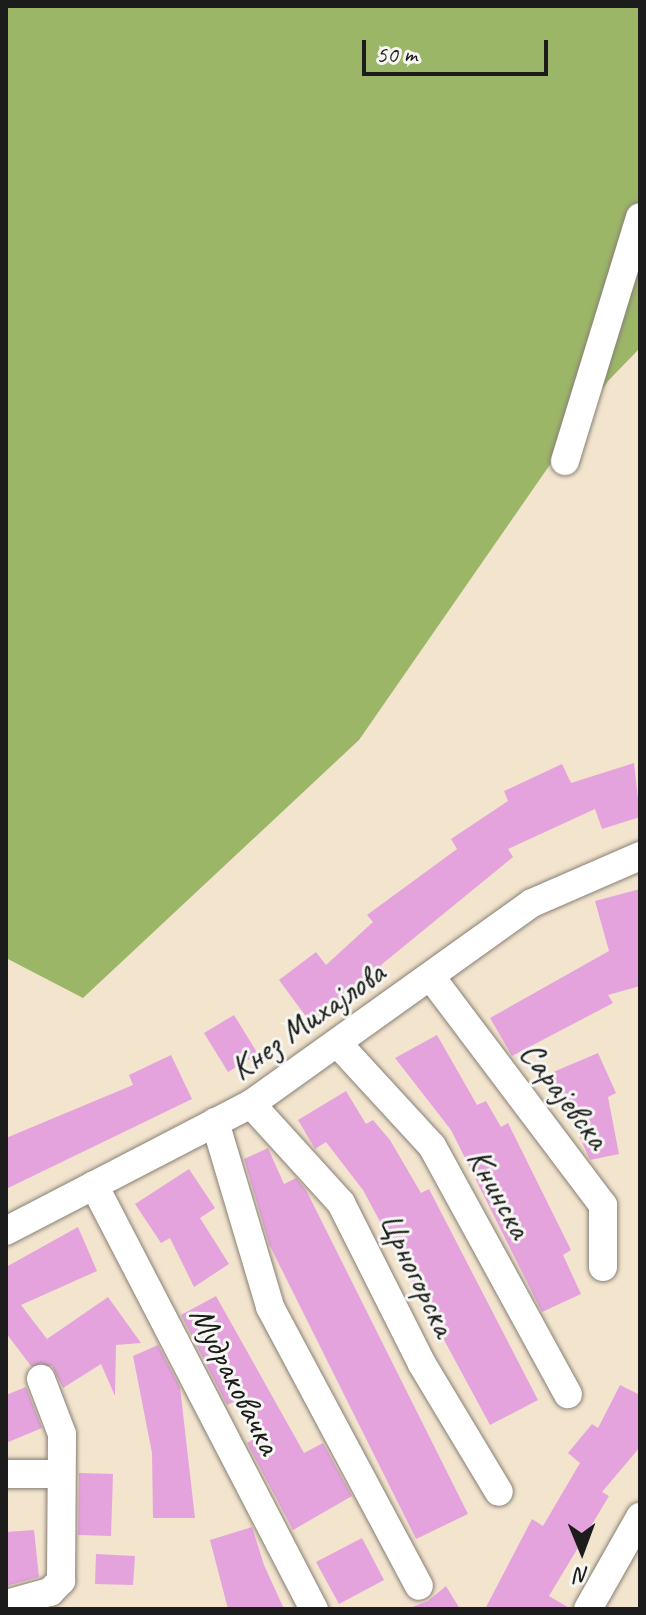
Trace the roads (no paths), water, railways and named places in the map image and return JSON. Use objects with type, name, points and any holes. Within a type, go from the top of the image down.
[{"type":"street","points":[[565,461],[640,217]]},
{"type":"street","name":"Кнез Михајлова","points":[[6,1231],[251,1104],[340,1046],[532,903],[640,856]]},
{"type":"street","name":"Сарајевска","points":[[431,977],[603,1205],[603,1267]]},
{"type":"street","name":"Книнска","points":[[340,1046],[432,1146],[568,1394]]},
{"type":"street","name":"Црногорска","points":[[251,1104],[341,1203],[422,1364],[499,1492]]},
{"type":"street","points":[[215,1122],[270,1307],[419,1586]]},
{"type":"street","name":"Мудраковачка","points":[[94,1185],[314,1609]]},
{"type":"street","points":[[6,1604],[50,1592],[61,1581],[62,1434],[41,1379]]},
{"type":"street","points":[[6,1474],[60,1474]]},
{"type":"street","points":[[588,1609],[640,1517]]}]
